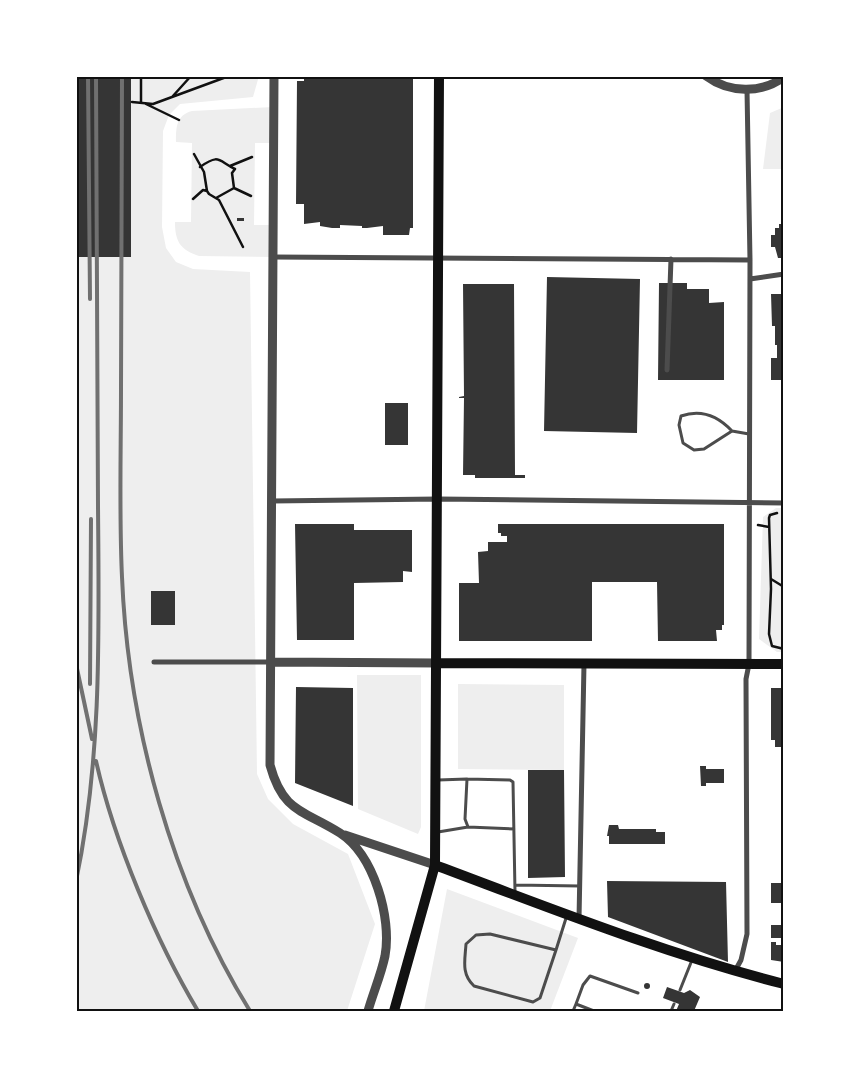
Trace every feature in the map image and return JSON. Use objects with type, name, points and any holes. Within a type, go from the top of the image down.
[{"type":"main road","points":[[394,1011],[435,865],[440,257],[439,76]]},
{"type":"main road","points":[[437,663],[784,664]]},
{"type":"main road","points":[[435,865],[515,890],[579,919],[734,972],[784,984]]},
{"type":"street","points":[[274,76],[270,765],[275,783],[285,799],[298,810],[342,834],[435,865]]},
{"type":"street","points":[[706,76],[721,85],[747,90],[777,82],[784,77]]},
{"type":"street","points":[[734,972],[741,960],[747,934],[746,679],[748,664],[750,260],[747,90]]},
{"type":"street","points":[[273,257],[750,260]]},
{"type":"street","points":[[667,370],[671,259]]},
{"type":"street","points":[[750,279],[784,274]]},
{"type":"street","points":[[272,501],[438,499],[784,503]]},
{"type":"street","points":[[154,662],[437,663]]},
{"type":"street","points":[[579,919],[584,664]]},
{"type":"street","points":[[342,834],[363,857],[376,881],[383,907],[386,930],[385,956],[368,1011]]},
{"type":"lane","points":[[732,431],[704,449],[694,450],[683,442],[679,425],[681,416],[691,412],[709,414],[725,423],[732,431],[749,434]]},
{"type":"lane","points":[[468,779],[465,819],[468,828]]},
{"type":"lane","points":[[436,780],[510,780],[513,782],[515,890],[580,886]]},
{"type":"lane","points":[[436,833],[468,828],[514,829]]},
{"type":"lane","points":[[556,950],[490,934],[476,936],[466,944],[464,969],[469,981],[474,986],[533,1002],[544,993],[567,914]]},
{"type":"lane","points":[[680,990],[693,958]]},
{"type":"lane","points":[[573,1011],[583,985],[590,976],[638,993]]},
{"type":"lane","points":[[576,1004],[594,1011]]},
{"type":"lane","points":[[671,1011],[674,1004]]},
{"type":"path","points":[[141,76],[142,103]]},
{"type":"path","points":[[171,98],[190,76]]},
{"type":"path","points":[[132,102],[153,104],[229,76]]},
{"type":"path","points":[[142,103],[178,120]]},
{"type":"path","points":[[194,154],[204,172],[207,191],[219,200],[243,247]]},
{"type":"path","points":[[230,166],[252,157]]},
{"type":"path","points":[[200,167],[210,160],[221,160],[235,169],[232,173],[234,188]]},
{"type":"path","points":[[234,188],[252,196]]},
{"type":"path","points":[[215,198],[234,188]]},
{"type":"path","points":[[193,199],[204,190],[207,191]]},
{"type":"path","points":[[784,513],[770,514],[769,518],[771,579],[770,642],[772,646],[784,649]]},
{"type":"path","points":[[771,579],[784,586]]},
{"type":"shaded area","points":[[76,76],[259,76],[253,97],[180,104],[169,115],[163,131],[162,227],[166,248],[176,262],[193,269],[250,272],[257,774],[268,799],[293,824],[348,854],[375,924],[347,1011],[76,1011]]},
{"type":"shaded area","points":[[273,107],[273,143],[255,143],[254,225],[272,225],[273,257],[199,256],[187,251],[178,240],[175,222],[191,222],[192,143],[176,142],[177,127],[180,119],[192,111]]},
{"type":"shaded area","points":[[784,107],[784,169],[763,169],[770,113]]},
{"type":"shaded area","points":[[776,508],[784,508],[784,652],[777,652],[759,639],[763,517]]},
{"type":"shaded area","points":[[357,675],[421,675],[421,827],[418,834],[358,809]]},
{"type":"shaded area","points":[[458,684],[564,685],[564,770],[458,769]]},
{"type":"shaded area","points":[[447,889],[578,938],[550,1011],[424,1011]]},
{"type":"building","points":[[76,76],[131,76],[131,257],[76,257]]},
{"type":"building","points":[[304,76],[413,76],[413,228],[410,228],[409,235],[383,235],[383,226],[362,228],[362,226],[340,225],[340,228],[332,228],[320,226],[320,222],[304,224],[304,204],[296,204],[297,81],[304,81]]},
{"type":"building","points":[[237,218],[244,218],[244,221],[237,221]]},
{"type":"building","points":[[779,224],[784,224],[784,258],[778,258],[775,247],[771,247],[771,235],[775,235],[775,228],[779,228]]},
{"type":"building","points":[[547,277],[640,279],[637,433],[544,431]]},
{"type":"building","points":[[659,283],[687,283],[687,289],[709,289],[709,303],[724,302],[724,380],[658,380]]},
{"type":"building","points":[[463,284],[514,284],[515,475],[525,475],[525,478],[475,478],[475,475],[463,475],[464,398],[459,397],[464,396]]},
{"type":"building","points":[[771,294],[784,294],[784,380],[771,380],[771,358],[777,358],[777,345],[775,345],[775,326],[772,326]]},
{"type":"building","points":[[385,403],[408,403],[408,445],[385,445]]},
{"type":"building","points":[[295,524],[354,524],[354,530],[412,530],[412,572],[403,571],[403,582],[354,583],[354,640],[297,640]]},
{"type":"building","points":[[498,524],[724,524],[724,625],[722,625],[722,630],[716,630],[717,641],[658,641],[657,582],[592,582],[592,641],[459,641],[459,583],[479,583],[478,552],[488,551],[488,542],[507,542],[507,536],[501,536],[501,533],[498,533]]},
{"type":"building","points":[[151,591],[175,591],[175,625],[151,625]]},
{"type":"building","points":[[296,687],[353,688],[353,806],[295,783]]},
{"type":"building","points":[[771,688],[784,688],[784,747],[775,747],[775,740],[771,740]]},
{"type":"building","points":[[700,766],[706,766],[706,769],[724,769],[724,783],[706,783],[706,786],[701,786]]},
{"type":"building","points":[[528,770],[564,770],[565,877],[528,878]]},
{"type":"building","points":[[609,825],[618,825],[619,829],[656,829],[656,832],[665,832],[665,844],[609,844],[609,836],[607,836]]},
{"type":"building","points":[[607,881],[726,882],[728,962],[608,917]]},
{"type":"building","points":[[771,883],[784,883],[784,903],[771,903]]},
{"type":"building","points":[[781,912],[784,912],[784,922],[781,922]]},
{"type":"building","points":[[771,925],[784,925],[784,938],[771,938]]},
{"type":"building","points":[[771,942],[776,942],[776,945],[784,945],[784,962],[771,960]]},
{"type":"building","points":[[647,983],[650,986],[647,989],[644,986]]},
{"type":"building","points":[[667,987],[684,993],[690,990],[700,997],[694,1011],[676,1011],[679,1004],[663,998]]},
{"type":"railway","points":[[88,76],[90,299]]},
{"type":"railway","points":[[76,881],[91,788],[97,694],[99,600],[96,76]]},
{"type":"railway","points":[[122,76],[121,530],[126,633],[134,690],[145,746],[159,802],[177,857],[198,911],[222,962],[250,1011]]},
{"type":"railway","points":[[90,684],[91,519]]},
{"type":"railway","points":[[76,664],[92,739]]},
{"type":"railway","points":[[96,761],[114,824],[138,890],[167,954],[198,1011]]}]
